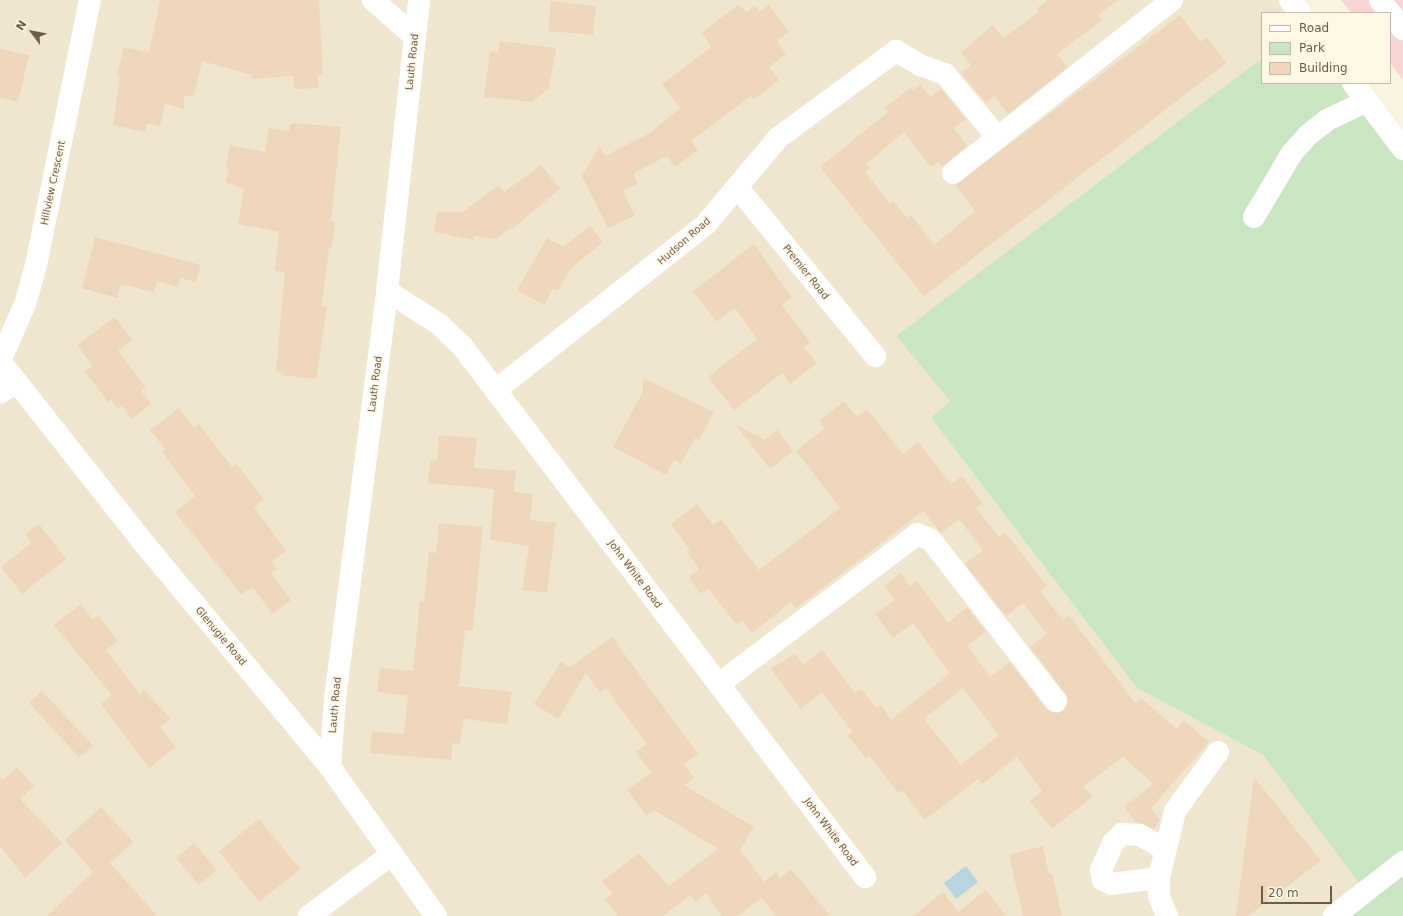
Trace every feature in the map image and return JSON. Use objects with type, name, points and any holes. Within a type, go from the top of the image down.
[{"type":"street","name":"Hillview Crescent","points":[[0,361],[25,304],[36,265],[90,0]]},
{"type":"street","points":[[373,0],[415,37]]},
{"type":"street","name":"Lauth Road","points":[[330,767],[335,699],[387,290],[419,0]]},
{"type":"street","points":[[953,173],[1172,0]]},
{"type":"street","points":[[1290,0],[1299,12]]},
{"type":"street","points":[[1380,0],[1390,12]]},
{"type":"street","points":[[1391,14],[1403,29]]},
{"type":"street","name":"Hudson Road","points":[[496,390],[706,224],[738,188],[778,138],[896,51],[920,65],[945,74],[998,138]]},
{"type":"street","points":[[1354,84],[1403,149]]},
{"type":"street","points":[[1254,217],[1292,153],[1308,135],[1327,120],[1366,101]]},
{"type":"street","name":"Premier Road","points":[[738,188],[875,356]]},
{"type":"street","name":"John White Road","points":[[387,290],[439,324],[462,346],[865,876]]},
{"type":"street","name":"Glenugie Road","points":[[0,361],[8,387],[147,547],[330,767],[436,916]]},
{"type":"street","points":[[719,684],[917,534],[932,540],[1056,701]]},
{"type":"street","points":[[1168,916],[1159,896],[1159,878],[1164,849],[1175,811],[1218,752]]},
{"type":"street","points":[[1159,878],[1111,884],[1103,880],[1101,870],[1113,843],[1122,834],[1140,835],[1164,849]]},
{"type":"street","points":[[309,916],[392,854]]},
{"type":"street","points":[[1334,916],[1403,862]]},
{"type":"shaded area","points":[[0,0],[1288,0],[1297,12],[1261,12],[1261,59],[896,336],[951,402],[931,418],[1137,688],[1263,755],[1366,891],[1334,916],[0,916]]},
{"type":"shaded area","points":[[1341,0],[1403,0],[1403,80],[1391,64],[1391,12],[1350,12]]},
{"type":"green space","points":[[1261,59],[1261,84],[1353,84],[1403,149],[1403,916],[1334,916],[1365,891],[1263,755],[1137,688],[931,418],[950,401],[896,336]]},
{"type":"water","points":[[966,866],[978,882],[956,899],[944,883]]},
{"type":"building","points":[[160,0],[319,0],[323,75],[318,75],[319,88],[294,89],[293,76],[252,79],[252,75],[202,61],[194,96],[184,96],[184,109],[165,104],[160,126],[147,123],[145,132],[113,125],[120,77],[117,76],[124,47],[149,52]]},
{"type":"building","points":[[1048,0],[1118,0],[1098,15],[1102,20],[1057,54],[1068,67],[1008,114],[994,96],[986,103],[961,73],[971,65],[961,53],[993,25],[1003,38],[1039,12],[1036,9]]},
{"type":"building","points":[[551,1],[596,6],[593,35],[548,31]]},
{"type":"building","points":[[738,5],[747,12],[755,6],[759,12],[769,5],[789,32],[777,41],[786,54],[769,67],[779,80],[754,99],[751,96],[691,141],[698,150],[675,167],[667,156],[634,173],[637,184],[623,191],[635,216],[608,228],[582,176],[599,146],[605,156],[650,133],[680,108],[662,84],[711,47],[702,32]]},
{"type":"building","points":[[1180,15],[1200,42],[1207,37],[1226,63],[924,296],[820,167],[888,112],[885,108],[911,87],[913,90],[920,84],[930,97],[941,89],[966,119],[954,128],[967,146],[942,167],[938,162],[931,167],[904,132],[866,164],[870,168],[865,172],[890,204],[893,201],[907,218],[911,215],[934,245],[975,211],[955,185]]},
{"type":"building","points":[[500,41],[556,48],[549,88],[532,102],[484,97],[490,51],[498,52]]},
{"type":"building","points":[[0,49],[29,55],[18,102],[0,98]]},
{"type":"building","points":[[296,123],[341,127],[331,222],[335,222],[332,247],[329,247],[322,306],[327,307],[316,379],[280,375],[281,372],[276,371],[285,272],[275,271],[279,232],[238,224],[244,189],[225,182],[229,169],[226,169],[230,145],[265,152],[269,128],[289,131],[290,124]]},
{"type":"building","points":[[541,165],[560,189],[512,229],[511,227],[496,239],[474,236],[474,240],[434,232],[437,212],[463,212],[499,185],[504,192]]},
{"type":"building","points":[[590,226],[603,242],[570,269],[558,291],[553,288],[544,305],[517,290],[547,238],[563,247]]},
{"type":"building","points":[[95,237],[201,265],[196,282],[180,278],[178,287],[157,281],[154,292],[121,284],[117,298],[82,288]]},
{"type":"building","points":[[754,244],[792,298],[782,305],[810,342],[804,347],[817,363],[790,384],[782,373],[734,410],[708,377],[757,339],[735,308],[717,322],[693,291]]},
{"type":"building","points":[[115,317],[132,340],[118,351],[146,387],[141,391],[151,404],[132,419],[122,406],[118,409],[111,400],[108,402],[85,372],[93,366],[77,345]]},
{"type":"building","points":[[643,378],[714,412],[699,440],[695,438],[681,464],[674,460],[666,475],[613,447],[643,392]]},
{"type":"building","points":[[844,401],[857,417],[867,409],[903,454],[918,442],[951,484],[962,476],[983,503],[976,508],[999,537],[1005,532],[1047,586],[1040,591],[1063,620],[1069,615],[1136,704],[1141,698],[1177,729],[1184,720],[1209,742],[1151,808],[1160,820],[1154,829],[1136,822],[1124,807],[1154,784],[1123,757],[1083,786],[1092,797],[1052,829],[1030,801],[1042,791],[1017,757],[982,784],[978,779],[925,820],[902,790],[898,793],[869,755],[866,758],[848,736],[852,731],[822,692],[801,709],[771,669],[795,654],[803,665],[822,650],[855,693],[861,689],[876,708],[881,705],[891,720],[950,673],[913,623],[893,638],[875,614],[895,600],[884,586],[900,573],[910,586],[917,581],[948,623],[967,607],[986,632],[967,646],[990,677],[1010,662],[1046,709],[1057,713],[1064,711],[1068,700],[1066,694],[1030,647],[1047,634],[1023,603],[1006,616],[965,564],[983,550],[959,519],[941,533],[923,511],[796,608],[791,602],[752,633],[743,620],[737,625],[708,588],[701,594],[689,577],[699,569],[687,552],[690,550],[671,524],[697,504],[713,525],[721,519],[759,570],[840,508],[796,451],[825,428],[819,421]],"holes":[[[963,688],[999,735],[961,765],[924,719]]]},
{"type":"building","points":[[179,408],[194,428],[199,424],[232,467],[236,464],[264,499],[254,507],[286,551],[272,562],[277,569],[271,573],[291,600],[272,614],[253,587],[241,594],[175,512],[195,496],[162,452],[165,449],[150,430]]},
{"type":"building","points":[[735,424],[765,440],[777,430],[793,451],[770,469]]},
{"type":"building","points":[[439,435],[477,438],[474,468],[516,471],[514,492],[533,494],[530,520],[556,523],[547,593],[522,590],[529,546],[490,540],[494,489],[428,483],[430,460],[437,461]]},
{"type":"building","points":[[439,523],[483,527],[473,630],[465,630],[459,686],[512,692],[507,724],[464,719],[460,744],[452,743],[451,760],[370,753],[372,731],[404,734],[408,696],[377,692],[380,668],[413,671],[420,601],[424,602],[429,552],[436,553]]},
{"type":"building","points":[[39,524],[66,559],[22,594],[1,567],[31,543],[25,534]]},
{"type":"building","points":[[81,604],[93,620],[98,616],[118,641],[106,650],[140,694],[144,690],[171,719],[160,727],[176,747],[149,768],[101,704],[112,695],[54,625]]},
{"type":"building","points":[[612,637],[698,754],[684,764],[694,778],[684,785],[754,827],[740,850],[764,882],[776,872],[780,878],[791,869],[830,916],[776,916],[762,898],[738,916],[722,916],[706,893],[695,902],[690,895],[663,916],[618,916],[605,899],[612,893],[602,881],[639,853],[669,886],[718,849],[654,810],[646,815],[627,790],[651,772],[636,752],[647,744],[606,688],[600,693],[586,673],[558,719],[534,704],[561,662],[570,667]]},
{"type":"building","points":[[42,691],[93,746],[79,757],[29,703]]},
{"type":"building","points":[[17,767],[34,786],[20,799],[62,843],[25,878],[0,846],[0,777],[3,780]]},
{"type":"building","points":[[1254,777],[1321,861],[1248,916],[1236,916]]},
{"type":"building","points":[[101,807],[133,842],[110,863],[157,916],[47,916],[93,872],[65,840]]},
{"type":"building","points":[[259,819],[300,869],[259,902],[219,851]]},
{"type":"building","points":[[194,843],[217,870],[199,885],[176,858]]},
{"type":"building","points":[[1043,846],[1049,874],[1052,873],[1062,916],[1023,916],[1009,855]]},
{"type":"building","points":[[986,890],[1006,916],[913,916],[943,892],[958,912]]}]
